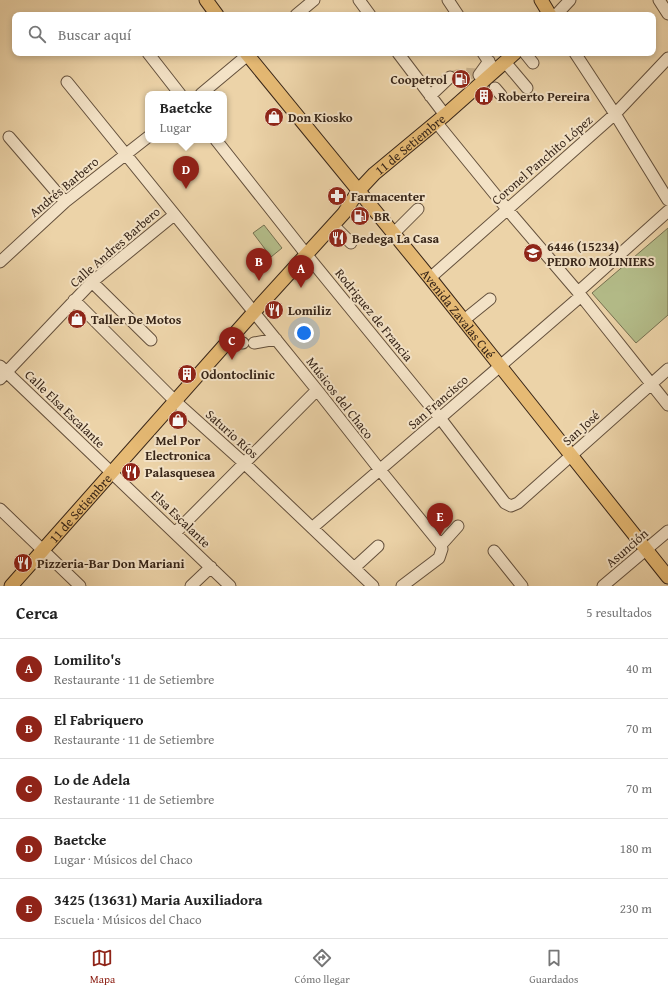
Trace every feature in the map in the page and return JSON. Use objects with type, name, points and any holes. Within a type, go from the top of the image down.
[{"type":"main road","points":[[206,0],[215,12]]},
{"type":"main road","points":[[541,0],[548,12]]},
{"type":"main road","name":"Avenida Zavalas Cué","points":[[250,56],[359,190],[371,208],[394,233],[464,320],[668,576]]},
{"type":"main road","name":"11 de Setiembre","points":[[11,586],[306,254],[333,225],[349,214],[359,190],[374,174],[440,119],[510,57]]},
{"type":"street","points":[[300,12],[314,0]]},
{"type":"street","points":[[359,0],[368,12]]},
{"type":"street","points":[[448,0],[456,12]]},
{"type":"street","points":[[559,12],[570,0]]},
{"type":"street","points":[[659,0],[668,14]]},
{"type":"street","points":[[150,56],[178,91]]},
{"type":"street","points":[[205,91],[246,56]]},
{"type":"street","points":[[400,56],[430,96],[440,119],[507,209],[580,294],[668,405]]},
{"type":"street","points":[[527,56],[533,63]]},
{"type":"street","points":[[577,56],[668,200]]},
{"type":"street","points":[[510,57],[527,88]]},
{"type":"street","name":"Coronel Panchito López","points":[[430,278],[615,114],[668,58]]},
{"type":"street","points":[[430,96],[450,77]]},
{"type":"street","name":"Músicos del Chaco","points":[[67,82],[441,545]]},
{"type":"street","points":[[9,137],[65,202]]},
{"type":"street","name":"Andrés Barbero","points":[[0,262],[65,202],[145,139]]},
{"type":"street","name":"Rodriguez de Francia","points":[[218,143],[306,254],[440,418],[501,499],[511,506]]},
{"type":"street","points":[[394,233],[418,209]]},
{"type":"street","name":"San Francisco","points":[[312,528],[501,366],[668,211]]},
{"type":"street","name":"Calle Andres Barbero","points":[[2,373],[92,282],[174,215]]},
{"type":"street","points":[[333,225],[351,243]]},
{"type":"street","points":[[92,282],[151,340]]},
{"type":"street","points":[[464,320],[490,299]]},
{"type":"street","name":"Saturio Ríos","points":[[74,300],[175,401],[244,462],[373,586]]},
{"type":"street","points":[[254,343],[276,339]]},
{"type":"street","points":[[228,341],[243,343]]},
{"type":"street","name":"San José","points":[[511,506],[518,503],[668,370]]},
{"type":"street","name":"Calle Elsa Escalante","points":[[2,373],[111,472]]},
{"type":"street","points":[[175,533],[317,390]]},
{"type":"street","name":"Elsa Escalante","points":[[111,472],[230,586]]},
{"type":"street","points":[[0,509],[80,586]]},
{"type":"street","points":[[402,586],[439,558],[442,549],[441,545],[458,526]]},
{"type":"street","name":"Asunción","points":[[603,586],[668,531]]},
{"type":"street","points":[[354,568],[378,546]]},
{"type":"street","points":[[494,552],[522,586]]},
{"type":"street","points":[[191,586],[211,567]]},
{"type":"green space","points":[[264,225],[282,248],[271,257],[253,233]]},
{"type":"green space","points":[[668,228],[668,315],[636,343],[592,293]]},
{"type":"tunnel","points":[[450,77],[464,73],[476,74]]},
{"type":"tunnel","points":[[353,214],[369,209]]},
{"type":"place","name":"Coopetrol","points":[[461,79]]},
{"type":"place","name":"Roberto Pereira","points":[[484,96]]},
{"type":"place","name":"Don Kiosko","points":[[274,117]]},
{"type":"place","name":"Baetcke","points":[[186,189]]},
{"type":"place","name":"Farmacenter","points":[[337,196]]},
{"type":"place","name":"BR","points":[[360,216]]},
{"type":"place","name":"Bedega La Casa","points":[[338,238]]},
{"type":"place","name":"6446 (15234) PEDRO MOLINIERS","points":[[533,253]]},
{"type":"place","name":"El Fabriquero","points":[[259,281]]},
{"type":"place","name":"Lomilito's","points":[[301,288]]},
{"type":"place","name":"Lomiliz","points":[[274,310]]},
{"type":"place","name":"Taller De Motos","points":[[77,319]]},
{"type":"place","name":"Lo de Adela","points":[[232,360]]},
{"type":"place","name":"Odontoclinic","points":[[187,374]]},
{"type":"place","name":"Mel Por Electronica","points":[[178,420]]},
{"type":"place","name":"Palasquesea","points":[[131,472]]},
{"type":"place","name":"3425 (13631) Maria Auxiliadora","points":[[440,536]]},
{"type":"place","name":"Pizzeria-Bar Don Mariani","points":[[23,563]]}]
